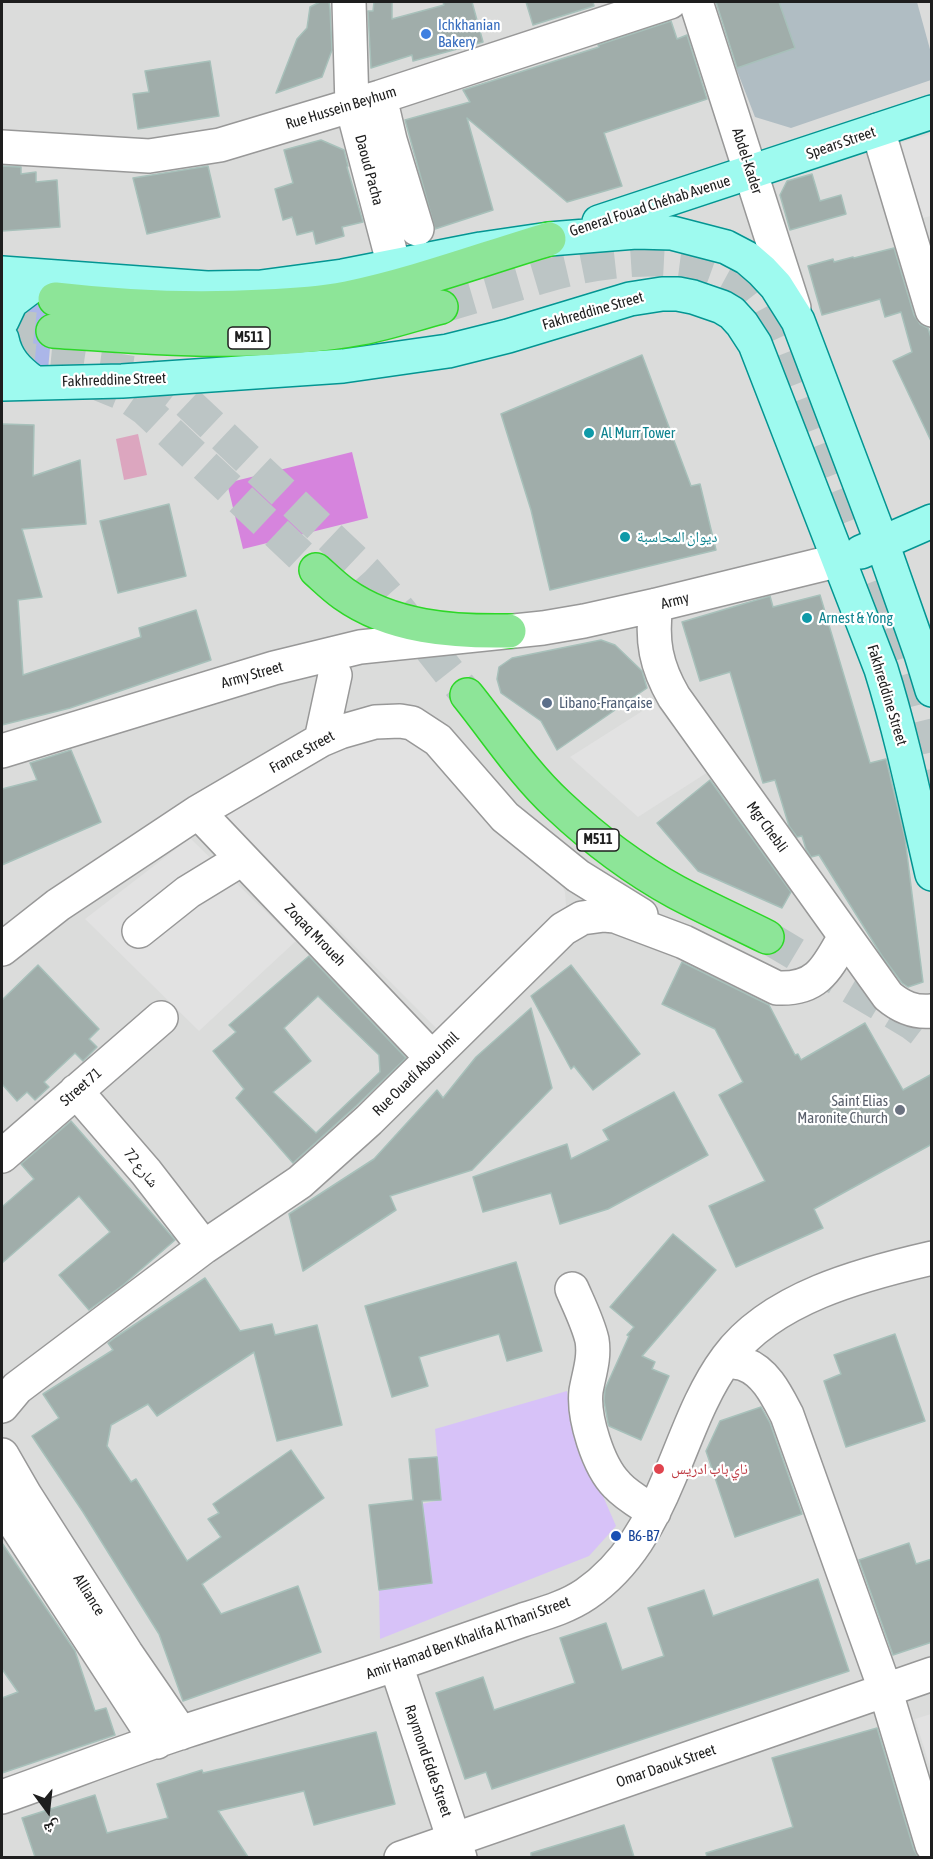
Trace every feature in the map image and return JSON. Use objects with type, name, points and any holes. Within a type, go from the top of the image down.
[{"type":"highway","points":[[50,288],[121,305],[204,308],[302,304],[347,298],[413,281],[549,239]]},
{"type":"highway","name":"M511","points":[[53,331],[136,337],[261,338],[362,328],[441,307]]},
{"type":"highway","points":[[316,570],[344,594],[394,618],[443,629],[470,632],[509,631]]},
{"type":"highway","name":"M511","points":[[467,695],[556,804],[596,838],[634,866],[676,892],[767,937]]},
{"type":"main road","name":"Spears Street","points":[[751,173],[932,112]]},
{"type":"main road","name":"General Fouad Chéhab Avenue","points":[[549,239],[751,173]]},
{"type":"main road","points":[[2,273],[50,288],[261,287],[342,276],[481,249],[549,239],[654,232],[672,233],[726,247],[747,258],[762,271],[776,286],[798,321],[882,543],[932,690]]},
{"type":"main road","points":[[2,321],[11,303],[50,288]]},
{"type":"main road","name":"Fakhreddine Street","points":[[17,383],[122,381],[343,366],[480,344],[646,296],[678,294],[722,307],[732,313],[755,344],[881,669],[893,708],[932,874]]},
{"type":"main road","points":[[2,339],[4,349],[15,367],[17,383]]},
{"type":"main road","points":[[840,560],[932,521]]},
{"type":"street","name":"Daoud Pacha","points":[[349,2],[366,102],[377,149],[394,266]]},
{"type":"street","name":"Rue Hussein Beyhum","points":[[2,147],[149,156],[220,145],[366,102],[670,2]]},
{"type":"street","name":"Abdel-Kader","points":[[696,2],[798,321]]},
{"type":"street","points":[[878,130],[932,309]]},
{"type":"street","points":[[377,149],[417,229]]},
{"type":"street","name":"Army","points":[[509,631],[543,628],[656,605],[840,560]]},
{"type":"street","name":"Mgr Chebli","points":[[656,605],[653,624],[654,644],[665,681],[674,697],[888,996],[898,1005],[910,1010],[932,1011]]},
{"type":"street","name":"Army Street","points":[[2,751],[274,668],[360,647],[431,651],[509,631]]},
{"type":"street","points":[[321,740],[335,675]]},
{"type":"street","name":"France Street","points":[[2,949],[58,905],[198,812],[321,740],[375,722],[400,721],[412,723],[438,740],[505,817],[578,876],[684,942]]},
{"type":"street","name":"Zoqaq Mroueh","points":[[198,812],[432,1058]]},
{"type":"street","points":[[139,931],[188,892],[242,859]]},
{"type":"street","name":"Rue Ouadi Abou Jmil","points":[[2,1406],[17,1388],[204,1247],[300,1182],[369,1120],[563,929],[572,923],[593,916],[615,916],[684,942],[777,988],[805,985],[817,978],[827,968],[845,936]]},
{"type":"street","name":"Street 71","points":[[2,1156],[161,1018]]},
{"type":"street","name":"شارع 72","points":[[76,1090],[146,1172],[204,1247]]},
{"type":"street","name":"Amir Hamad Ben Khalifa Al Thani Street","points":[[2,1797],[169,1737],[396,1665],[551,1611],[584,1595],[617,1568],[641,1537],[696,1414],[724,1361],[740,1342],[758,1325],[789,1306],[856,1278],[932,1258]]},
{"type":"street","points":[[572,1289],[592,1341],[592,1360],[586,1392],[587,1414],[595,1445],[608,1473],[616,1484],[654,1512]]},
{"type":"street","points":[[724,1361],[745,1365],[760,1375],[774,1389],[787,1415],[885,1689],[932,1845]]},
{"type":"street","name":"Alliance","points":[[2,1455],[126,1653],[169,1737]]},
{"type":"street","name":"Alliance","points":[[2,1504],[169,1737]]},
{"type":"street","name":"Raymond Edde Street","points":[[396,1665],[458,1848]]},
{"type":"street","name":"Omar Daouk Street","points":[[401,1857],[458,1848],[885,1689],[932,1674]]},
{"type":"shaded area","points":[[2,2],[931,2],[931,1857],[2,1858]]},
{"type":"shaded area","points":[[779,2],[917,2],[931,53],[931,80],[791,128],[755,117],[736,68],[795,48]]},
{"type":"shaded area","points":[[931,134],[931,216],[918,219],[896,144]]},
{"type":"shaded area","points":[[55,292],[48,370],[30,364],[10,341],[19,304]]},
{"type":"shaded area","points":[[138,434],[147,475],[124,480],[116,439]]},
{"type":"shaded area","points":[[352,452],[368,518],[243,549],[227,483]]},
{"type":"shaded area","points":[[655,703],[708,772],[638,817],[570,757]]},
{"type":"shaded area","points":[[345,737],[418,737],[558,876],[565,892],[566,906],[559,920],[440,1032],[224,815]]},
{"type":"shaded area","points":[[190,838],[296,941],[199,1031],[85,919]]},
{"type":"shaded area","points":[[567,1391],[573,1427],[616,1526],[589,1556],[380,1639],[379,1590],[432,1583],[421,1504],[441,1500],[435,1429]]},
{"type":"shaded area","points":[[932,1714],[931,1770],[915,1719]]},
{"type":"building","points":[[320,2],[329,2],[332,50],[322,77],[276,93],[297,39],[307,28],[310,7]]},
{"type":"building","points":[[374,2],[392,2],[392,19],[444,5],[443,2],[472,2],[483,42],[413,61],[412,55],[371,68],[368,11],[373,11]]},
{"type":"building","points":[[526,2],[593,2],[594,6],[533,25]]},
{"type":"building","points":[[716,2],[779,2],[795,48],[737,68]]},
{"type":"building","points":[[671,21],[677,39],[687,35],[707,99],[604,133],[622,186],[567,202],[467,118],[493,210],[435,229],[405,120],[470,102],[463,90],[599,47],[598,45]]},
{"type":"building","points":[[210,61],[219,116],[138,129],[133,94],[149,92],[145,71]]},
{"type":"building","points":[[321,140],[344,150],[363,222],[342,227],[344,236],[316,244],[313,231],[297,235],[292,217],[283,220],[275,189],[293,183],[284,150]]},
{"type":"building","points":[[2,166],[21,167],[21,174],[36,172],[36,182],[57,180],[60,227],[2,231]]},
{"type":"building","points":[[208,166],[220,217],[147,234],[133,178]]},
{"type":"building","points":[[812,174],[820,201],[841,195],[846,214],[790,230],[780,195],[787,181]]},
{"type":"building","points":[[894,248],[914,315],[920,324],[928,328],[932,341],[932,443],[893,361],[912,352],[901,312],[885,317],[880,299],[822,315],[808,266]]},
{"type":"building","points":[[642,355],[691,486],[700,484],[716,550],[550,590],[531,510],[501,414]]},
{"type":"building","points":[[2,424],[34,425],[33,476],[80,460],[86,524],[22,529],[42,597],[18,600],[23,675],[141,637],[139,628],[196,610],[211,660],[70,708],[2,725]]},
{"type":"building","points":[[169,504],[186,576],[118,593],[100,521]]},
{"type":"building","points":[[820,595],[870,763],[886,759],[905,838],[923,982],[908,987],[902,983],[882,956],[819,855],[811,857],[802,836],[797,837],[789,826],[775,780],[763,783],[730,672],[700,681],[682,622],[770,596],[773,607]]},
{"type":"building","name":"Libano-Française","points":[[601,640],[615,645],[642,671],[647,688],[557,750],[541,721],[501,693],[497,679],[499,667],[512,658]]},
{"type":"building","points":[[71,750],[101,822],[2,865],[2,789],[37,780],[30,763]]},
{"type":"building","points":[[710,780],[791,892],[782,908],[698,871],[657,823]]},
{"type":"building","points":[[309,956],[406,1058],[293,1163],[236,1098],[244,1089],[213,1051],[236,1032],[229,1025]],"holes":[[[318,996],[379,1055],[380,1072],[316,1133],[273,1092],[311,1061],[284,1028]]]},
{"type":"building","points":[[682,962],[769,1005],[795,1055],[798,1054],[801,1060],[865,1023],[903,1090],[932,1074],[932,1144],[814,1209],[823,1228],[736,1267],[709,1206],[765,1181],[719,1095],[743,1082],[715,1029],[662,1004]]},
{"type":"building","points":[[38,965],[99,1029],[89,1039],[97,1047],[83,1061],[75,1053],[44,1082],[49,1087],[35,1100],[27,1092],[17,1101],[2,1084],[2,1000]]},
{"type":"building","points":[[571,965],[640,1054],[593,1090],[574,1066],[571,1069],[531,996]]},
{"type":"building","points":[[531,1008],[552,1088],[472,1170],[390,1196],[396,1210],[303,1271],[289,1214],[374,1159],[437,1090],[443,1098],[476,1057]]},
{"type":"building","points":[[674,1092],[708,1155],[608,1209],[560,1224],[551,1193],[483,1212],[473,1177],[567,1144],[571,1159],[609,1140],[603,1130]]},
{"type":"building","points":[[71,1121],[175,1240],[123,1285],[89,1310],[59,1275],[110,1232],[79,1196],[2,1263],[2,1207],[34,1179],[21,1164]]},
{"type":"building","points":[[673,1234],[716,1270],[642,1356],[655,1362],[652,1369],[669,1376],[641,1440],[609,1426],[608,1423],[604,1401],[605,1389],[629,1336],[627,1335],[634,1327],[610,1307]]},
{"type":"building","points":[[516,1262],[542,1351],[507,1361],[499,1334],[419,1357],[428,1386],[392,1397],[365,1306]]},
{"type":"building","points":[[205,1278],[240,1331],[272,1324],[275,1335],[317,1325],[342,1425],[277,1441],[254,1352],[157,1416],[148,1404],[111,1425],[107,1446],[131,1482],[136,1479],[187,1561],[221,1537],[208,1519],[219,1513],[213,1504],[291,1450],[324,1498],[202,1584],[221,1614],[298,1586],[321,1652],[183,1701],[159,1634],[83,1512],[32,1436],[59,1418],[43,1394],[113,1350],[108,1343]]},
{"type":"building","points":[[895,1334],[925,1421],[846,1447],[824,1381],[841,1374],[834,1355]]},
{"type":"building","points":[[761,1407],[770,1423],[802,1514],[735,1537],[706,1451],[720,1421]]},
{"type":"building","points":[[437,1457],[441,1500],[422,1501],[432,1583],[379,1590],[369,1505],[413,1500],[409,1459]]},
{"type":"building","points":[[2,1543],[75,1651],[95,1711],[106,1708],[115,1735],[2,1773],[2,1698],[18,1692],[2,1669]]},
{"type":"building","points":[[909,1543],[916,1564],[932,1559],[932,1642],[893,1655],[859,1560]]},
{"type":"building","points":[[818,1579],[849,1671],[492,1789],[486,1772],[465,1779],[436,1693],[483,1677],[494,1710],[575,1683],[560,1638],[606,1623],[622,1670],[664,1656],[648,1608],[704,1590],[713,1616]]},
{"type":"building","points":[[877,1728],[918,1857],[707,1857],[706,1853],[793,1827],[772,1758]]},
{"type":"building","points":[[376,1732],[395,1804],[314,1825],[304,1791],[218,1811],[248,1857],[35,1857],[22,1818],[95,1795],[107,1833],[168,1818],[157,1784],[202,1770],[203,1773]]},
{"type":"building","points":[[624,1825],[634,1857],[531,1857],[531,1853]]},
{"type":"tunnel","points":[[441,307],[567,270],[639,260],[663,260],[708,268],[728,276],[745,289],[759,308],[776,344],[899,659],[912,700],[932,781]]},
{"type":"tunnel","points":[[2,325],[53,331]]},
{"type":"tunnel","points":[[2,357],[77,364],[144,374],[158,379],[185,400],[366,571],[467,695]]},
{"type":"tunnel","points":[[88,380],[125,395],[145,409],[316,570]]},
{"type":"tunnel","points":[[767,937],[911,1023],[932,1039]]},
{"type":"place","name":"Ichkhanian Bakery","points":[[426,34]]},
{"type":"place","name":"Al Murr Tower","points":[[589,433]]},
{"type":"place","name":"ديوان المحاسبة","points":[[625,537]]},
{"type":"place","name":"Arnest & Yong","points":[[807,618]]},
{"type":"place","name":"Libano-Française","points":[[547,703]]},
{"type":"place","name":"Saint Elias Maronite Church","points":[[900,1110]]},
{"type":"place","name":"ناي باب ادريس","points":[[659,1469]]},
{"type":"place","name":"B6-B7","points":[[616,1536]]}]
